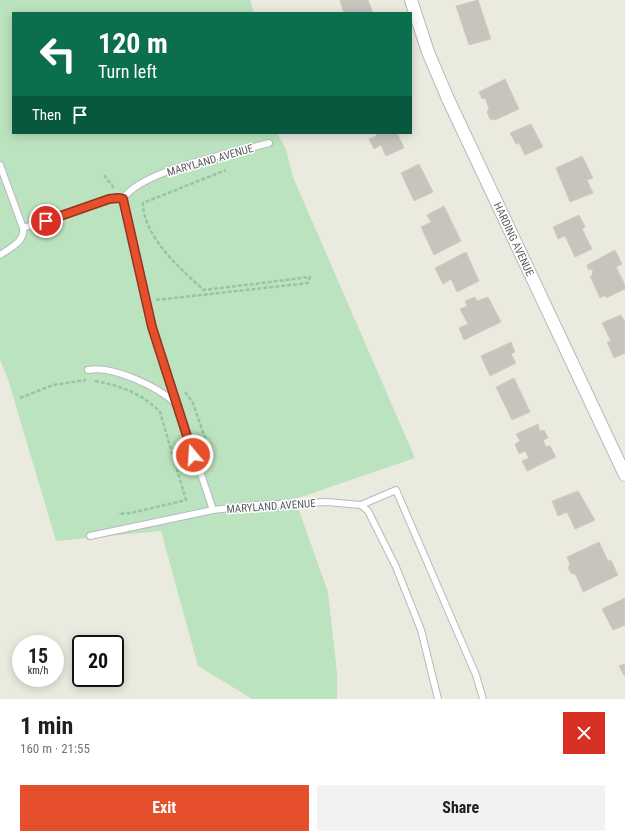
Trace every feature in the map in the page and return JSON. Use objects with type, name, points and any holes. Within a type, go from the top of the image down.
[{"type":"street","name":"HARDING AVENUE","points":[[411,0],[428,52],[448,99],[625,475]]},
{"type":"lane","name":"MARYLAND AVENUE","points":[[269,143],[171,170],[135,188],[123,199],[152,327],[212,510],[327,502],[361,505]]},
{"type":"lane","points":[[0,165],[23,228],[24,235],[21,241],[0,255]]},
{"type":"lane","points":[[23,228],[109,199],[123,199]]},
{"type":"lane","points":[[88,370],[106,370],[147,384],[160,390],[177,405]]},
{"type":"lane","points":[[438,699],[418,623],[396,568],[368,511],[361,505],[396,490],[476,675],[483,699]]},
{"type":"lane","points":[[90,536],[212,510]]},
{"type":"path","points":[[151,300],[308,283],[310,277],[204,290],[173,262],[160,245],[144,214],[143,203],[226,170]]},
{"type":"path","points":[[20,398],[53,385],[90,380],[107,383],[131,392],[154,405],[160,412],[186,500],[131,513],[118,514]]},
{"type":"path","points":[[182,389],[193,403],[208,444]]},
{"type":"green space","points":[[0,0],[250,0],[254,12],[12,12],[12,134],[278,134],[286,149],[293,177],[415,458],[295,499],[328,592],[337,673],[337,699],[252,699],[198,666],[161,531],[56,541],[8,379],[0,360]]},
{"type":"building","points":[[340,0],[368,0],[373,12],[344,12]]},
{"type":"building","points":[[478,0],[491,39],[469,45],[456,6]]},
{"type":"building","points":[[505,79],[519,109],[495,120],[490,119],[487,112],[489,108],[485,98],[482,99],[479,92]]},
{"type":"building","points":[[531,124],[543,147],[525,155],[519,143],[516,144],[510,133]]},
{"type":"building","points":[[376,134],[397,134],[404,148],[386,156],[381,145],[374,149],[369,139],[377,136]]},
{"type":"building","points":[[582,156],[593,178],[587,180],[593,193],[570,202],[556,168]]},
{"type":"building","points":[[419,164],[433,192],[414,201],[401,173]]},
{"type":"building","points":[[444,206],[461,241],[434,255],[421,227],[431,222],[427,215]]},
{"type":"building","points":[[579,215],[585,227],[582,229],[592,249],[575,257],[565,236],[558,239],[553,227]]},
{"type":"building","points":[[615,250],[622,264],[616,267],[625,285],[625,289],[606,298],[605,295],[600,298],[590,276],[592,276],[593,270],[588,269],[587,265]]},
{"type":"building","points":[[466,252],[479,281],[457,292],[451,279],[443,284],[435,268]]},
{"type":"building","points":[[475,297],[477,301],[488,297],[501,322],[464,340],[459,328],[468,324],[460,309],[467,306],[465,301]]},
{"type":"building","points":[[621,315],[625,322],[625,353],[614,358],[607,342],[611,341],[602,323]]},
{"type":"building","points":[[511,342],[515,352],[511,354],[516,363],[490,376],[481,356]]},
{"type":"building","points":[[514,378],[530,412],[512,420],[496,387]]},
{"type":"building","points":[[538,424],[540,431],[544,430],[548,438],[543,440],[546,447],[550,446],[556,457],[527,471],[522,461],[529,458],[525,451],[519,454],[515,444],[520,441],[516,434]]},
{"type":"building","points":[[578,491],[595,520],[575,529],[567,512],[558,516],[552,501]]},
{"type":"building","points":[[599,542],[608,561],[611,560],[618,575],[583,592],[576,575],[571,573],[568,568],[570,564],[567,557]]},
{"type":"building","points":[[625,598],[625,625],[613,630],[602,609]]},
{"type":"building","points":[[625,664],[625,677],[619,666]]},
{"type":"route","points":[[46,221],[109,199],[123,199],[152,327],[193,455]]}]
